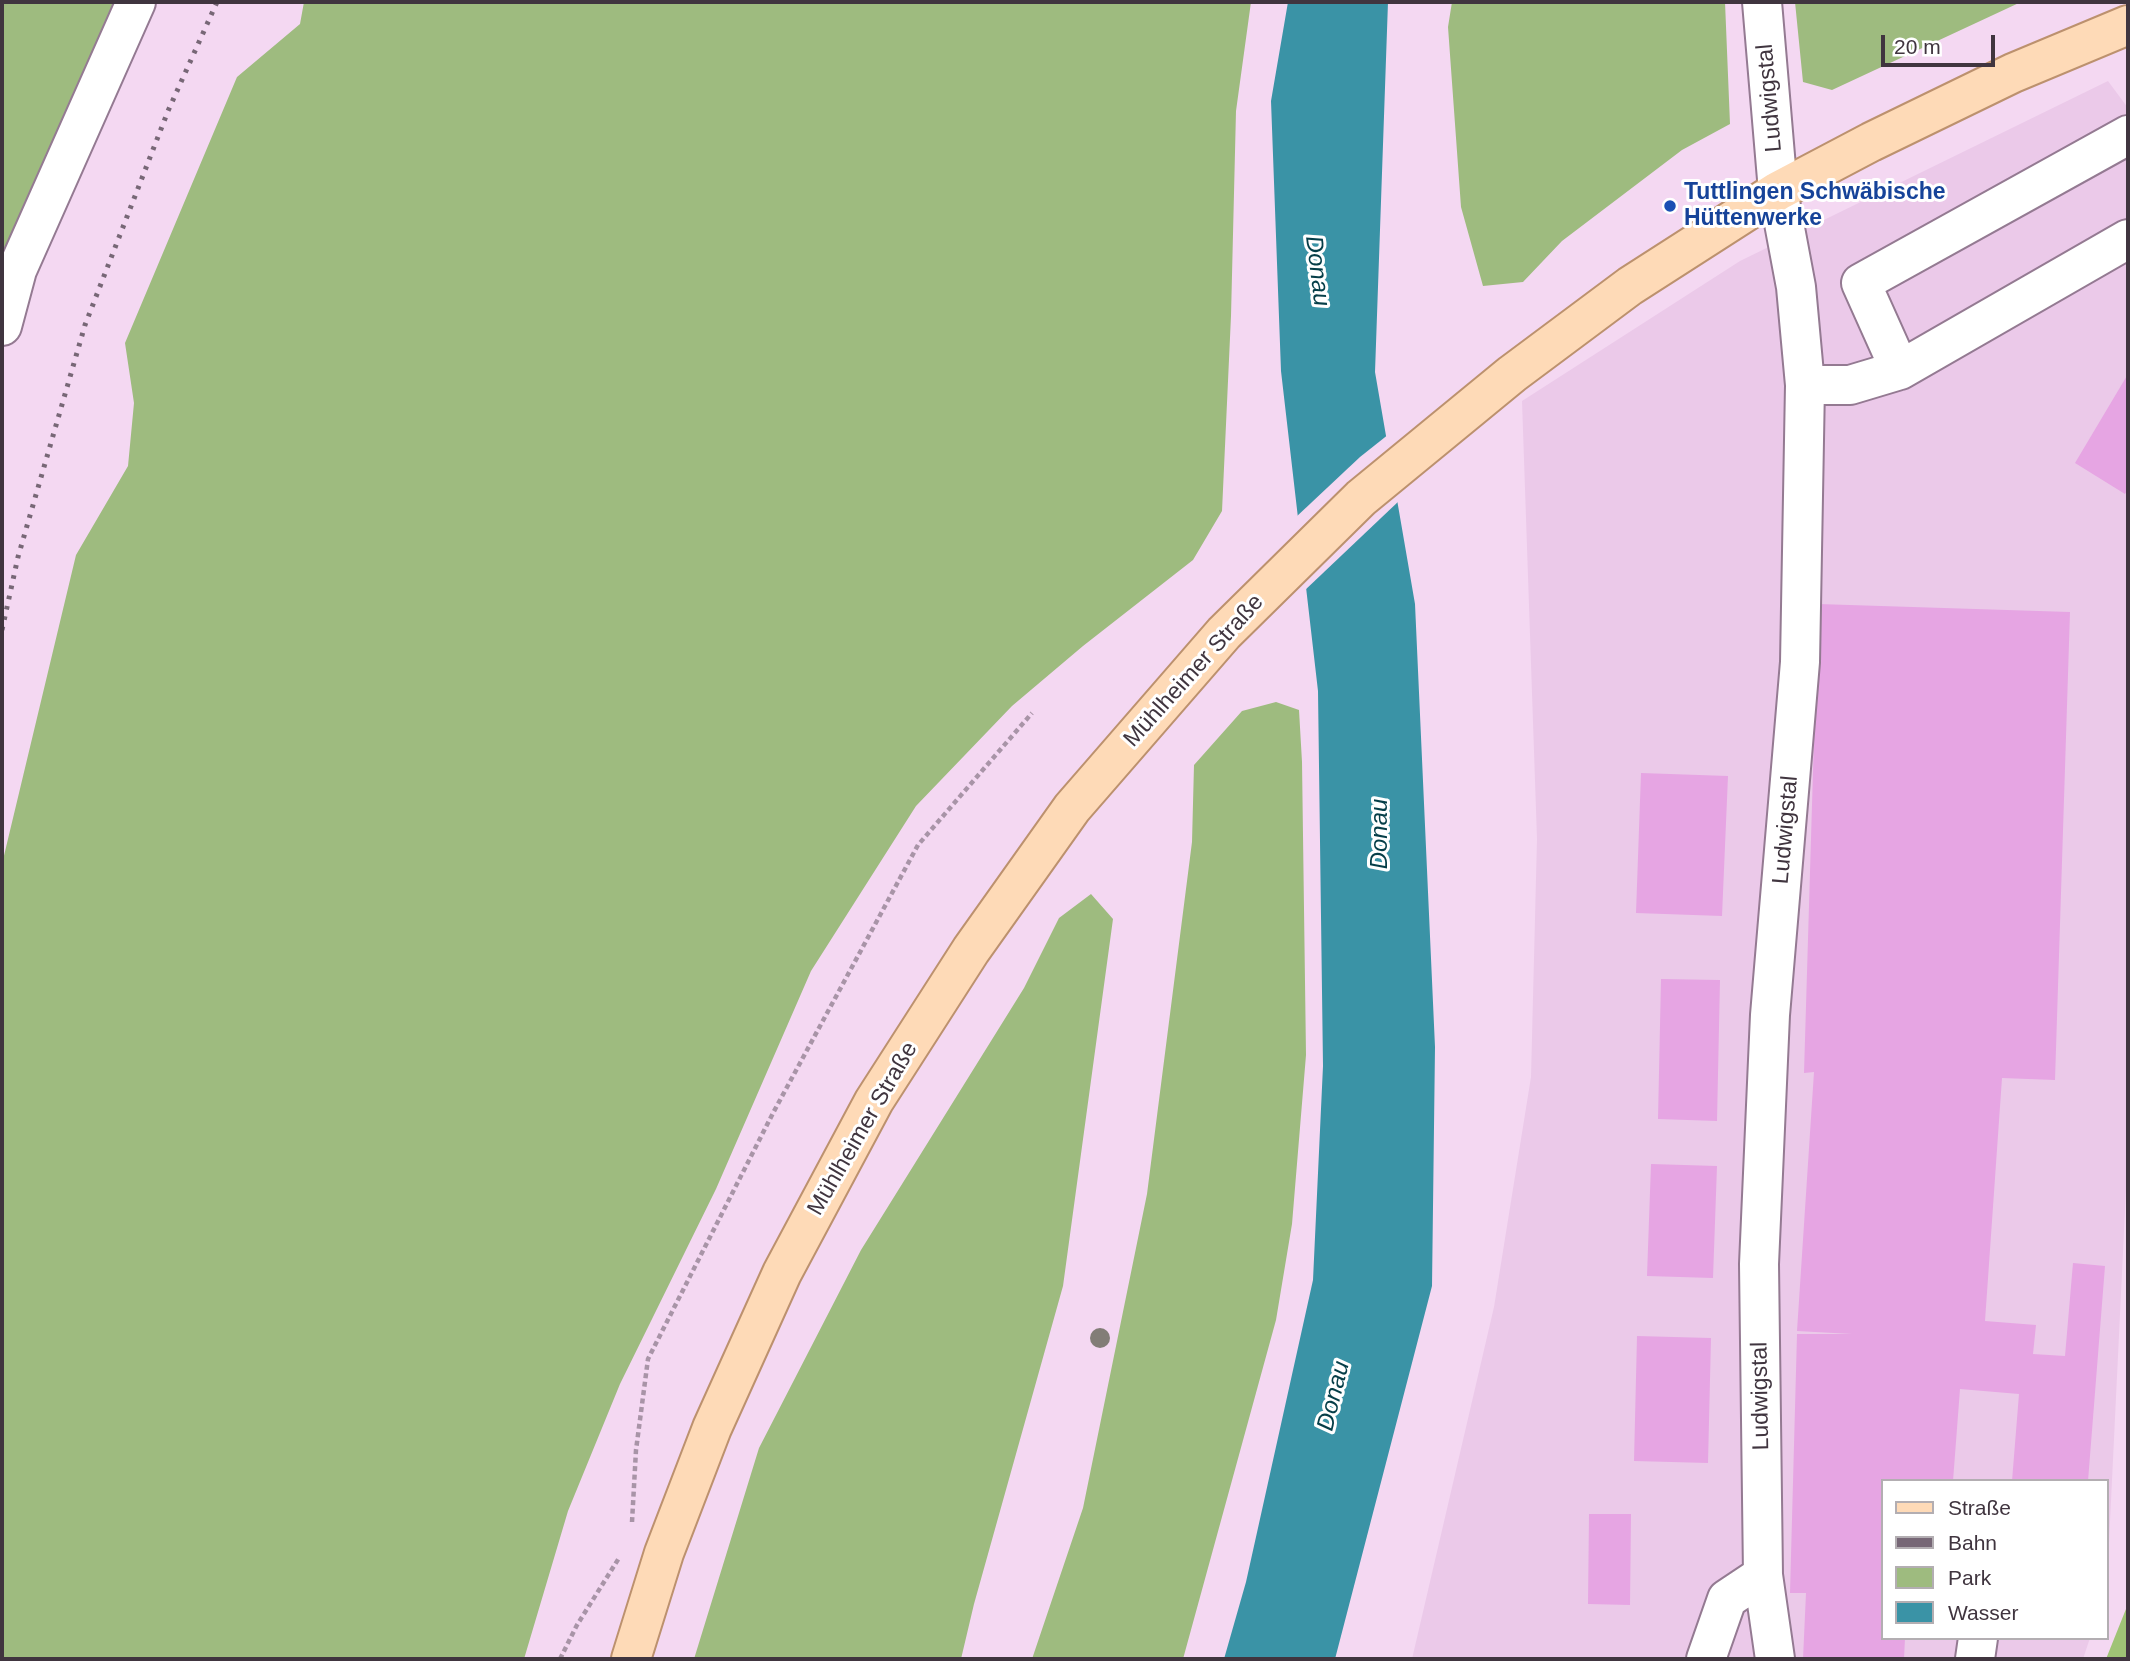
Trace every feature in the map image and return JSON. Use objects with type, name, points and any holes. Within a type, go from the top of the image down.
[{"type":"main road","name":"Mühlheimer Straße","points":[[631,1659],[647,1547],[712,1429],[782,1273],[874,1101],[971,950],[1072,808],[1224,633],[1361,498],[1512,374],[1630,286],[1778,191],[1871,142],[2013,73],[2128,25]]},
{"type":"street","points":[[2,326],[17,271],[136,2]]},
{"type":"street","name":"Ludwigstal","points":[[1762,2],[1778,191],[1796,287],[1805,384],[1800,662],[1770,1015],[1759,1264],[1763,1575],[1775,1659]]},
{"type":"street","points":[[1900,370],[1861,283],[2128,135]]},
{"type":"street","points":[[1805,384],[1850,385],[1900,370],[2128,239]]},
{"type":"street","points":[[1706,1659],[1727,1599],[1763,1575]]},
{"type":"street","points":[[1975,1659],[1978,1640]]},
{"type":"path","points":[[560,1659],[577,1625],[647,1547],[636,1450],[648,1359],[773,1113],[918,845],[1032,713]]},
{"type":"shaded area","points":[[2108,81],[2128,108],[2128,1148],[2109,1542],[2109,1479],[1882,1479],[1882,1640],[2089,1640],[2083,1659],[1412,1659],[1494,1307],[1531,1077],[1537,839],[1522,401],[1740,261]]},
{"type":"green space","points":[[2,2],[123,2],[2,294]]},
{"type":"green space","points":[[304,2],[1251,2],[1236,111],[1231,316],[1222,511],[1193,560],[1083,646],[1012,706],[916,806],[811,971],[716,1189],[620,1384],[568,1511],[524,1659],[2,1659],[2,864],[76,555],[128,466],[134,403],[125,343],[237,77],[300,24]]},
{"type":"green space","points":[[1452,2],[1725,2],[1730,124],[1682,150],[1562,241],[1523,282],[1483,286],[1461,207],[1448,27]]},
{"type":"green space","points":[[1795,2],[2021,2],[1832,90],[1803,82]]},
{"type":"green space","points":[[1276,702],[1299,710],[1306,1055],[1292,1224],[1276,1320],[1183,1659],[1032,1659],[1083,1508],[1147,1194],[1192,842],[1194,765],[1242,711]]},
{"type":"green space","points":[[1091,894],[1113,919],[1063,1286],[961,1659],[694,1659],[759,1448],[861,1250],[1024,988],[1059,918]]},
{"type":"green space","points":[[2128,1604],[2128,1659],[2106,1659]]},
{"type":"water","name":"Donau","points":[[1288,2],[1388,2],[1375,372],[1415,604],[1435,1047],[1432,1286],[1335,1659],[1224,1659],[1246,1582],[1313,1280],[1323,1066],[1318,691],[1281,371],[1271,101]]},
{"type":"pier","points":[[1389,434],[1400,500],[1303,592],[1295,518],[1360,457]]},
{"type":"building","points":[[2128,374],[2128,489],[2125,494],[2075,463]]},
{"type":"building","points":[[1818,604],[2070,612],[2055,1080],[2002,1078],[1985,1321],[2036,1325],[2033,1354],[2065,1356],[2073,1263],[2105,1266],[2088,1479],[2012,1479],[2019,1394],[1960,1389],[1953,1479],[1882,1479],[1882,1640],[1905,1640],[1904,1659],[1803,1659],[1806,1593],[1790,1593],[1797,1334],[1852,1334],[1797,1331],[1814,1072],[1804,1073]]},
{"type":"building","points":[[1641,773],[1728,776],[1722,916],[1636,913]]},
{"type":"building","points":[[1661,979],[1720,980],[1717,1121],[1658,1119]]},
{"type":"building","points":[[1651,1164],[1717,1166],[1713,1278],[1647,1276]]},
{"type":"building","points":[[1637,1336],[1711,1338],[1708,1463],[1634,1461]]},
{"type":"building","points":[[1589,1514],[1631,1514],[1630,1605],[1588,1604]]},
{"type":"railway","points":[[2,630],[18,557],[85,325],[168,111],[217,2]]},
{"type":"place","name":"Tuttlingen Schwäbische Hüttenwerke","points":[[1670,206]]}]
